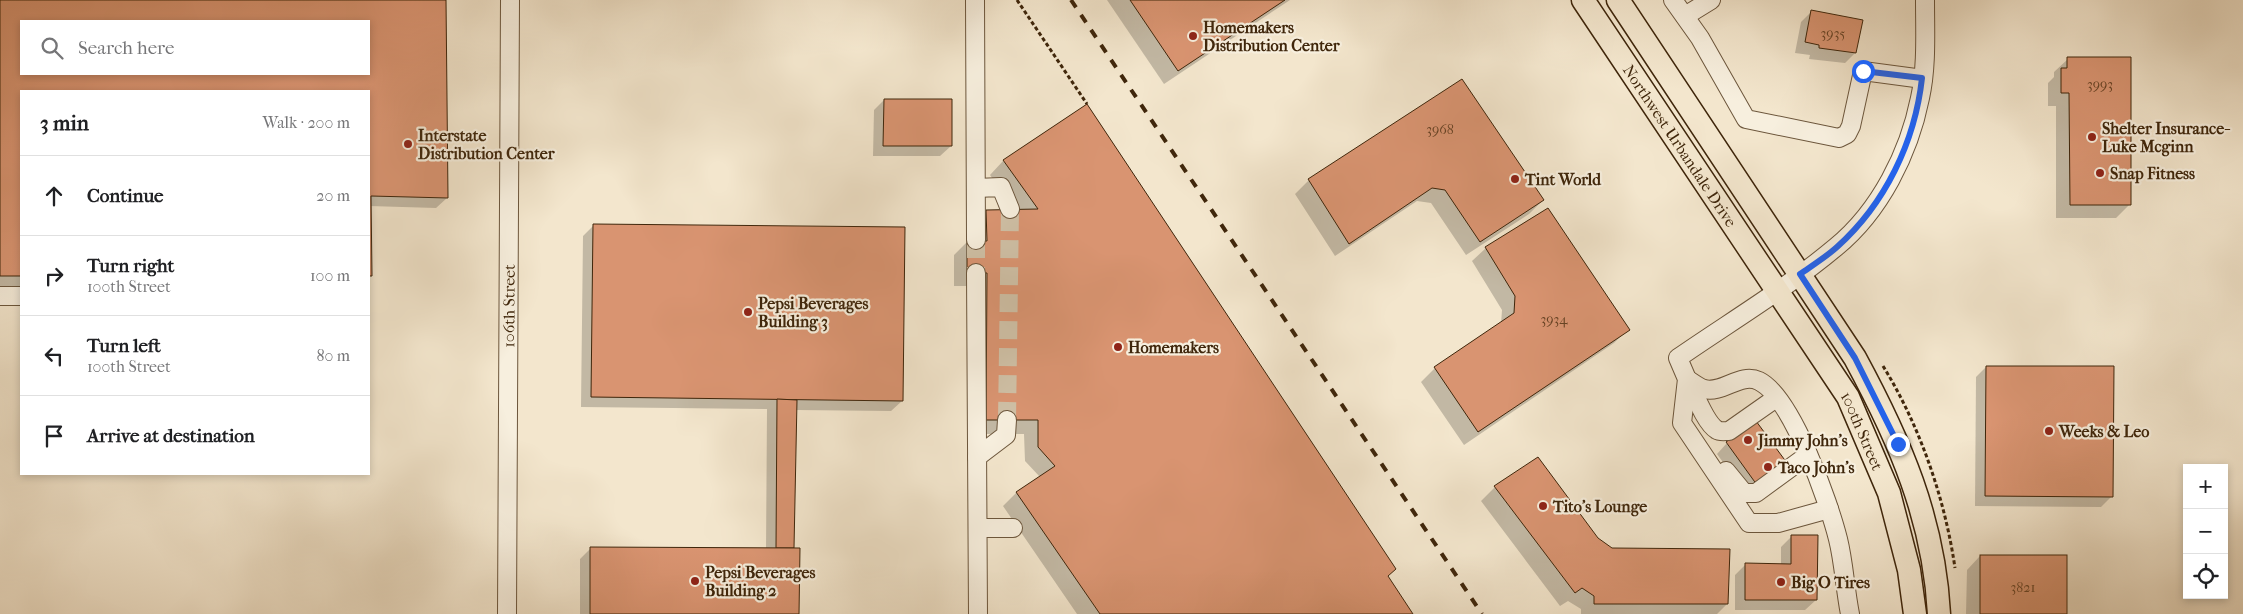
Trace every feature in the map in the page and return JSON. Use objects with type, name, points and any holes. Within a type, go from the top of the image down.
[{"type":"main road","name":"Northwest Urbandale Drive","points":[[1583,0],[1778,290]]},
{"type":"main road","name":"Northwest Urbandale Drive","points":[[1618,0],[1800,274]]},
{"type":"main road","name":"100th Street","points":[[1800,274],[1855,358],[1881,406],[1906,463],[1913,481],[1931,547],[1939,614]]},
{"type":"main road","name":"100th Street","points":[[1778,290],[1848,397],[1877,461],[1900,530],[1909,570],[1915,614]]},
{"type":"street","name":"106th Street","points":[[507,614],[510,0]]},
{"type":"street","points":[[975,0],[976,240]]},
{"type":"street","points":[[1673,0],[1700,38],[1746,119],[1839,138],[1847,134],[1851,126],[1863,71],[1922,78]]},
{"type":"street","points":[[1685,16],[1711,0]]},
{"type":"street","points":[[1776,398],[1729,431],[1716,430],[1705,416],[1678,358],[1837,247],[1860,223],[1890,181],[1905,149],[1915,119],[1925,55],[1925,0]]},
{"type":"street","points":[[976,188],[1001,187],[1010,209]]},
{"type":"street","points":[[976,273],[978,614]]},
{"type":"street","points":[[0,296],[20,296]]},
{"type":"street","points":[[1687,379],[1704,389],[1715,388],[1747,378],[1764,384],[1776,398],[1801,436],[1829,509],[1838,540],[1850,614]]},
{"type":"street","points":[[1687,379],[1682,424],[1749,523],[1778,523],[1829,509]]},
{"type":"street","points":[[1683,415],[1744,493],[1756,493],[1808,455]]},
{"type":"street","points":[[977,457],[1006,435],[1006,420]]},
{"type":"street","points":[[978,528],[1013,528]]},
{"type":"path","points":[[1017,0],[1087,104]]},
{"type":"building","name":"Interstate Distribution Center","points":[[0,0],[446,0],[448,198],[371,196],[372,276],[370,276],[370,90],[20,90],[20,276],[0,276]]},
{"type":"building","name":"Homemakers Distribution Center","points":[[1130,0],[1285,0],[1178,71]]},
{"type":"building","points":[[1811,10],[1863,20],[1856,53],[1819,48],[1819,45],[1805,42]]},
{"type":"building","points":[[2067,57],[2131,57],[2131,205],[2070,205],[2069,93],[2061,93],[2061,68],[2067,68]]},
{"type":"building","points":[[1462,79],[1544,200],[1480,242],[1445,190],[1432,188],[1349,244],[1308,179]]},
{"type":"building","points":[[884,99],[952,99],[952,146],[883,146]]},
{"type":"building","name":"Homemakers","points":[[1087,104],[1396,569],[1388,576],[1413,614],[1100,614],[1016,492],[1055,466],[1038,447],[1038,420],[986,420],[987,273],[967,273],[967,240],[987,241],[986,210],[1038,209],[1003,160]]},
{"type":"building","points":[[1548,208],[1630,330],[1478,432],[1434,367],[1514,313],[1515,296],[1485,247]]},
{"type":"building","name":"Pepsi Beverages Building 3","points":[[593,224],[905,227],[903,401],[591,397]]},
{"type":"building","name":"Weeks & Leo","points":[[1986,366],[2114,366],[2113,497],[1985,496]]},
{"type":"building","points":[[777,399],[797,400],[794,548],[776,548]]},
{"type":"building","points":[[1756,421],[1787,463],[1757,485],[1726,442]]},
{"type":"building","points":[[1538,457],[1598,538],[1612,548],[1730,549],[1728,604],[1594,604],[1594,596],[1582,588],[1575,593],[1494,486]]},
{"type":"building","name":"Big O Tires","points":[[1791,535],[1818,535],[1817,600],[1745,600],[1745,563],[1791,564]]},
{"type":"building","name":"Pepsi Beverages Building 2","points":[[590,547],[800,548],[799,614],[590,614]]},
{"type":"building","points":[[1980,555],[2067,555],[2067,614],[1980,614]]},
{"type":"tunnel","points":[[1007,420],[1010,209]]},
{"type":"tunnel","points":[[976,240],[976,273]]},
{"type":"railway","points":[[1071,0],[1482,614]]},
{"type":"place","name":"Homemakers Distribution Center","points":[[1193,36]]},
{"type":"place","name":"Shelter Insurance- Luke Mcginn","points":[[2092,137]]},
{"type":"place","name":"Interstate Distribution Center","points":[[408,144]]},
{"type":"place","name":"Snap Fitness","points":[[2100,173]]},
{"type":"place","name":"Tint World","points":[[1515,179]]},
{"type":"place","name":"Pepsi Beverages Building 3","points":[[748,312]]},
{"type":"place","name":"Homemakers","points":[[1118,347]]},
{"type":"place","name":"Weeks & Leo","points":[[2049,431]]},
{"type":"place","name":"Jimmy John's","points":[[1748,440]]},
{"type":"place","name":"Taco John's","points":[[1768,467]]},
{"type":"place","name":"Tito's Lounge","points":[[1543,506]]},
{"type":"place","name":"Pepsi Beverages Building 2","points":[[695,581]]},
{"type":"place","name":"Big O Tires","points":[[1781,582]]},
{"type":"route","points":[[1863,71],[1922,78],[1915,119],[1905,149],[1890,181],[1872,208],[1837,247],[1800,274],[1855,358],[1881,406],[1898,444]]}]
